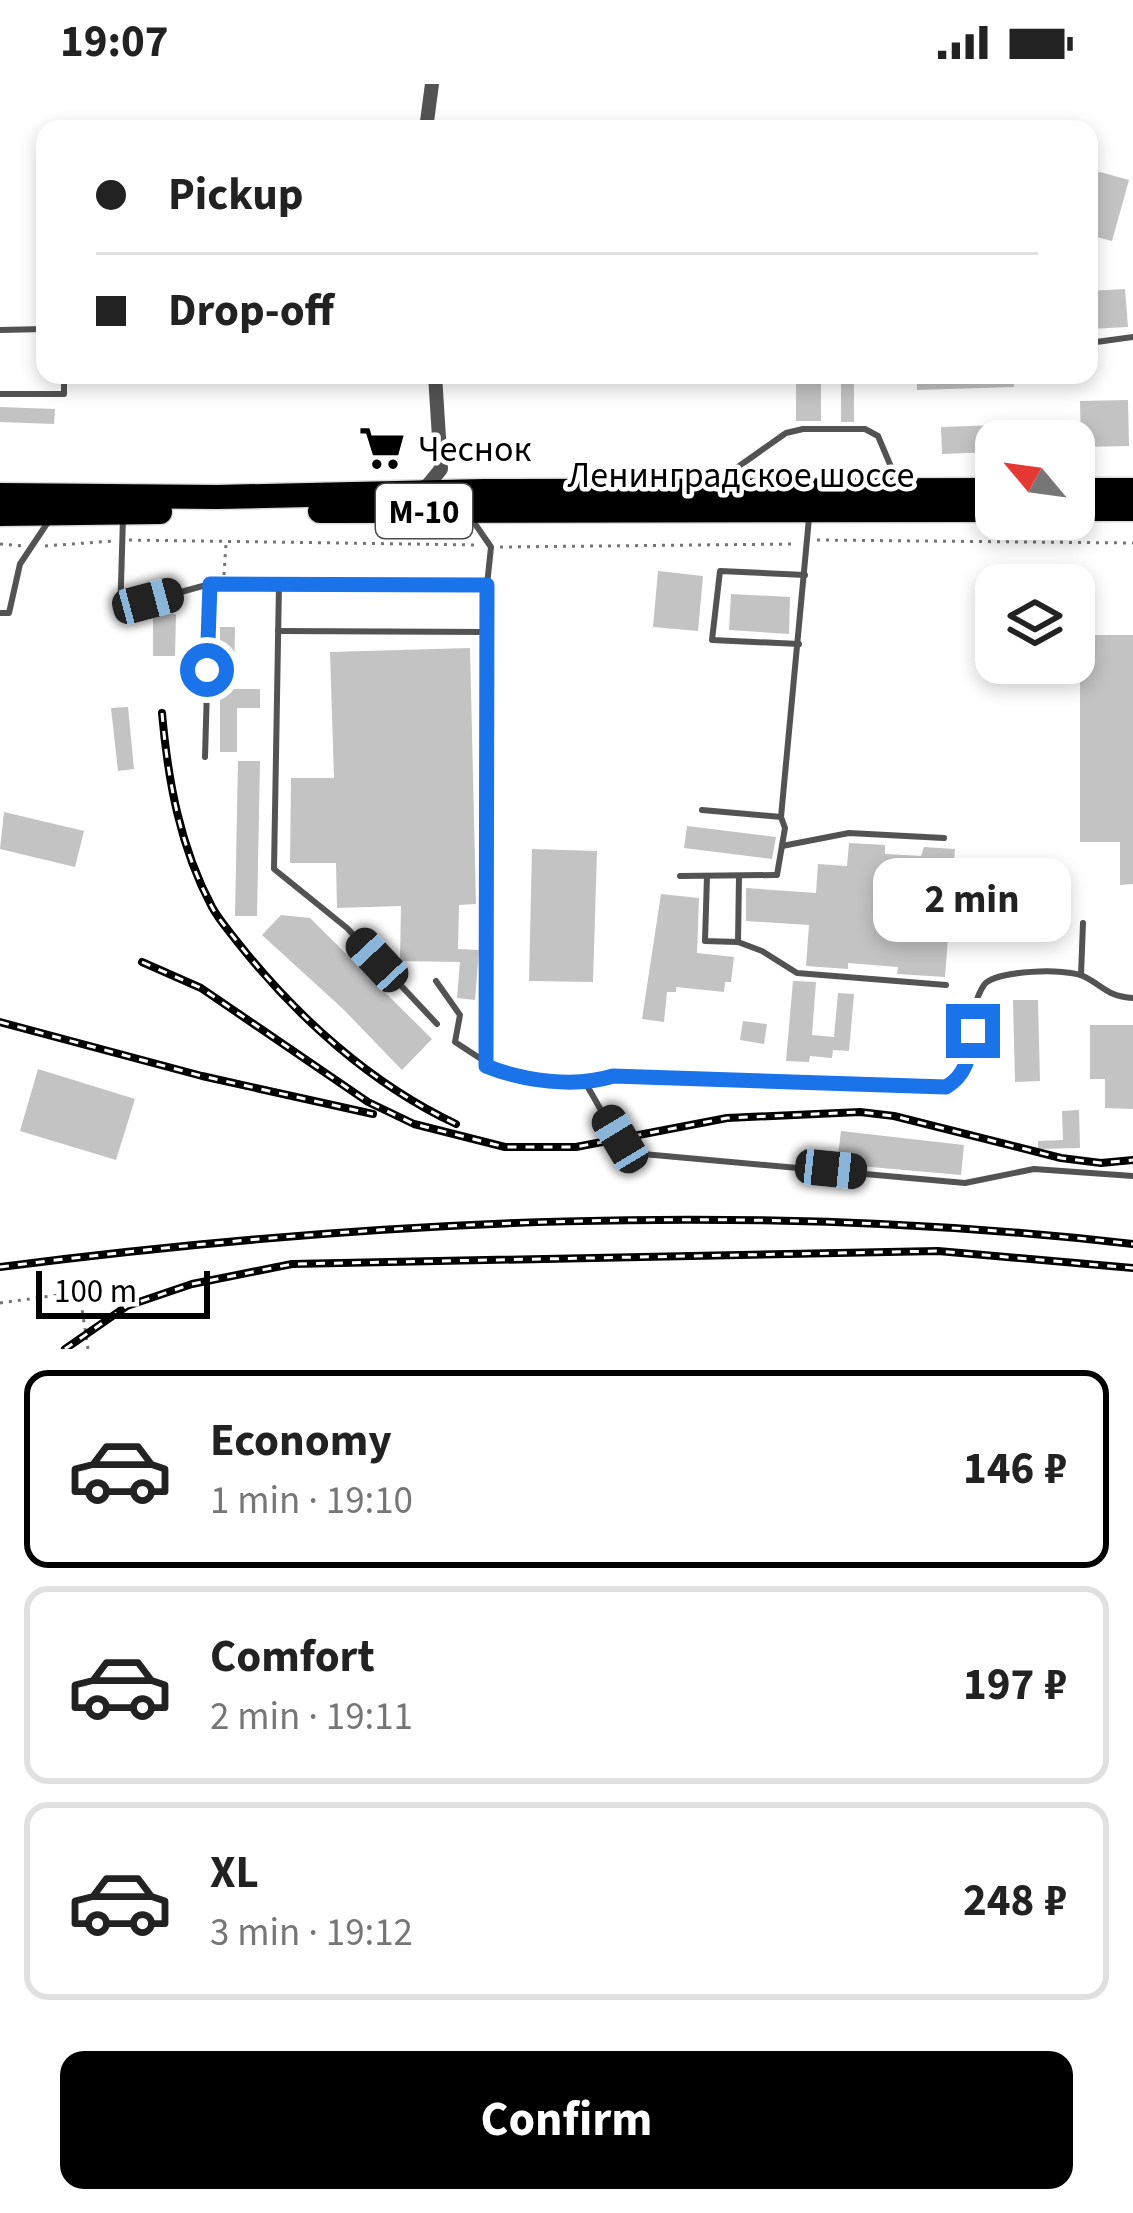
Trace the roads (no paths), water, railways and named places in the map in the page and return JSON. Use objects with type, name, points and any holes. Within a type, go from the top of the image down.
[{"type":"highway","name":"Ленинградское шоссе","points":[[54,514],[463,511],[975,490]]},
{"type":"highway","points":[[1095,490],[1133,490]]},
{"type":"highway","name":"Ленинградское шоссе","points":[[0,495],[695,492],[975,509]]},
{"type":"highway","points":[[1095,509],[1133,509]]},
{"type":"highway","name":"М-10","points":[[0,514],[54,514]]},
{"type":"street","points":[[427,120],[431,84]]},
{"type":"street","points":[[412,493],[428,485],[441,469],[436,384]]},
{"type":"street","points":[[441,469],[462,484],[484,491]]},
{"type":"lane","points":[[0,330],[36,329]]},
{"type":"lane","points":[[1098,342],[1133,337]]},
{"type":"lane","points":[[0,394],[64,394],[64,384]]},
{"type":"lane","points":[[695,492],[728,475],[786,433],[865,428],[878,436],[898,483],[909,491]]},
{"type":"lane","points":[[680,876],[777,875],[785,828],[781,817],[810,500]]},
{"type":"lane","points":[[463,511],[476,522],[490,547],[486,1066]]},
{"type":"lane","points":[[0,613],[9,614],[28,547],[54,514]]},
{"type":"lane","points":[[120,616],[122,514]]},
{"type":"lane","points":[[799,644],[712,640],[720,571],[805,575]]},
{"type":"lane","points":[[148,601],[210,584],[487,585]]},
{"type":"lane","points":[[205,757],[210,584]]},
{"type":"lane","points":[[279,584],[274,868],[347,928],[437,1024]]},
{"type":"lane","points":[[278,631],[487,632]]},
{"type":"lane","points":[[702,810],[781,817]]},
{"type":"lane","points":[[782,846],[849,832],[944,838]]},
{"type":"lane","points":[[738,942],[740,875]]},
{"type":"lane","points":[[707,876],[705,940],[738,942],[797,973],[946,986]]},
{"type":"lane","points":[[1081,975],[1083,923]]},
{"type":"lane","points":[[436,981],[460,1015],[455,1042],[486,1066],[587,1084],[613,1076],[946,1087],[967,1066],[979,995],[987,981],[1001,973],[1081,975],[1117,997],[1133,998]]},
{"type":"lane","points":[[587,1084],[620,1139],[629,1150],[643,1154],[965,1184],[1034,1168],[1133,1176]]},
{"type":"railway","points":[[162,713],[184,837],[221,921],[285,997],[337,1046],[394,1089],[456,1124]]},
{"type":"railway","points":[[142,962],[201,988],[368,1102],[414,1124],[505,1147],[576,1147],[727,1118],[860,1112],[894,1116],[1061,1158],[1101,1163],[1133,1160]]},
{"type":"railway","points":[[0,1022],[202,1076],[373,1114]]},
{"type":"railway","points":[[0,1267],[282,1237],[566,1221],[850,1223],[1133,1244]]},
{"type":"railway","points":[[65,1349],[127,1306],[192,1284],[292,1264],[938,1251],[1133,1268]]},
{"type":"place","name":"Чеснок","points":[[382,448]]}]
